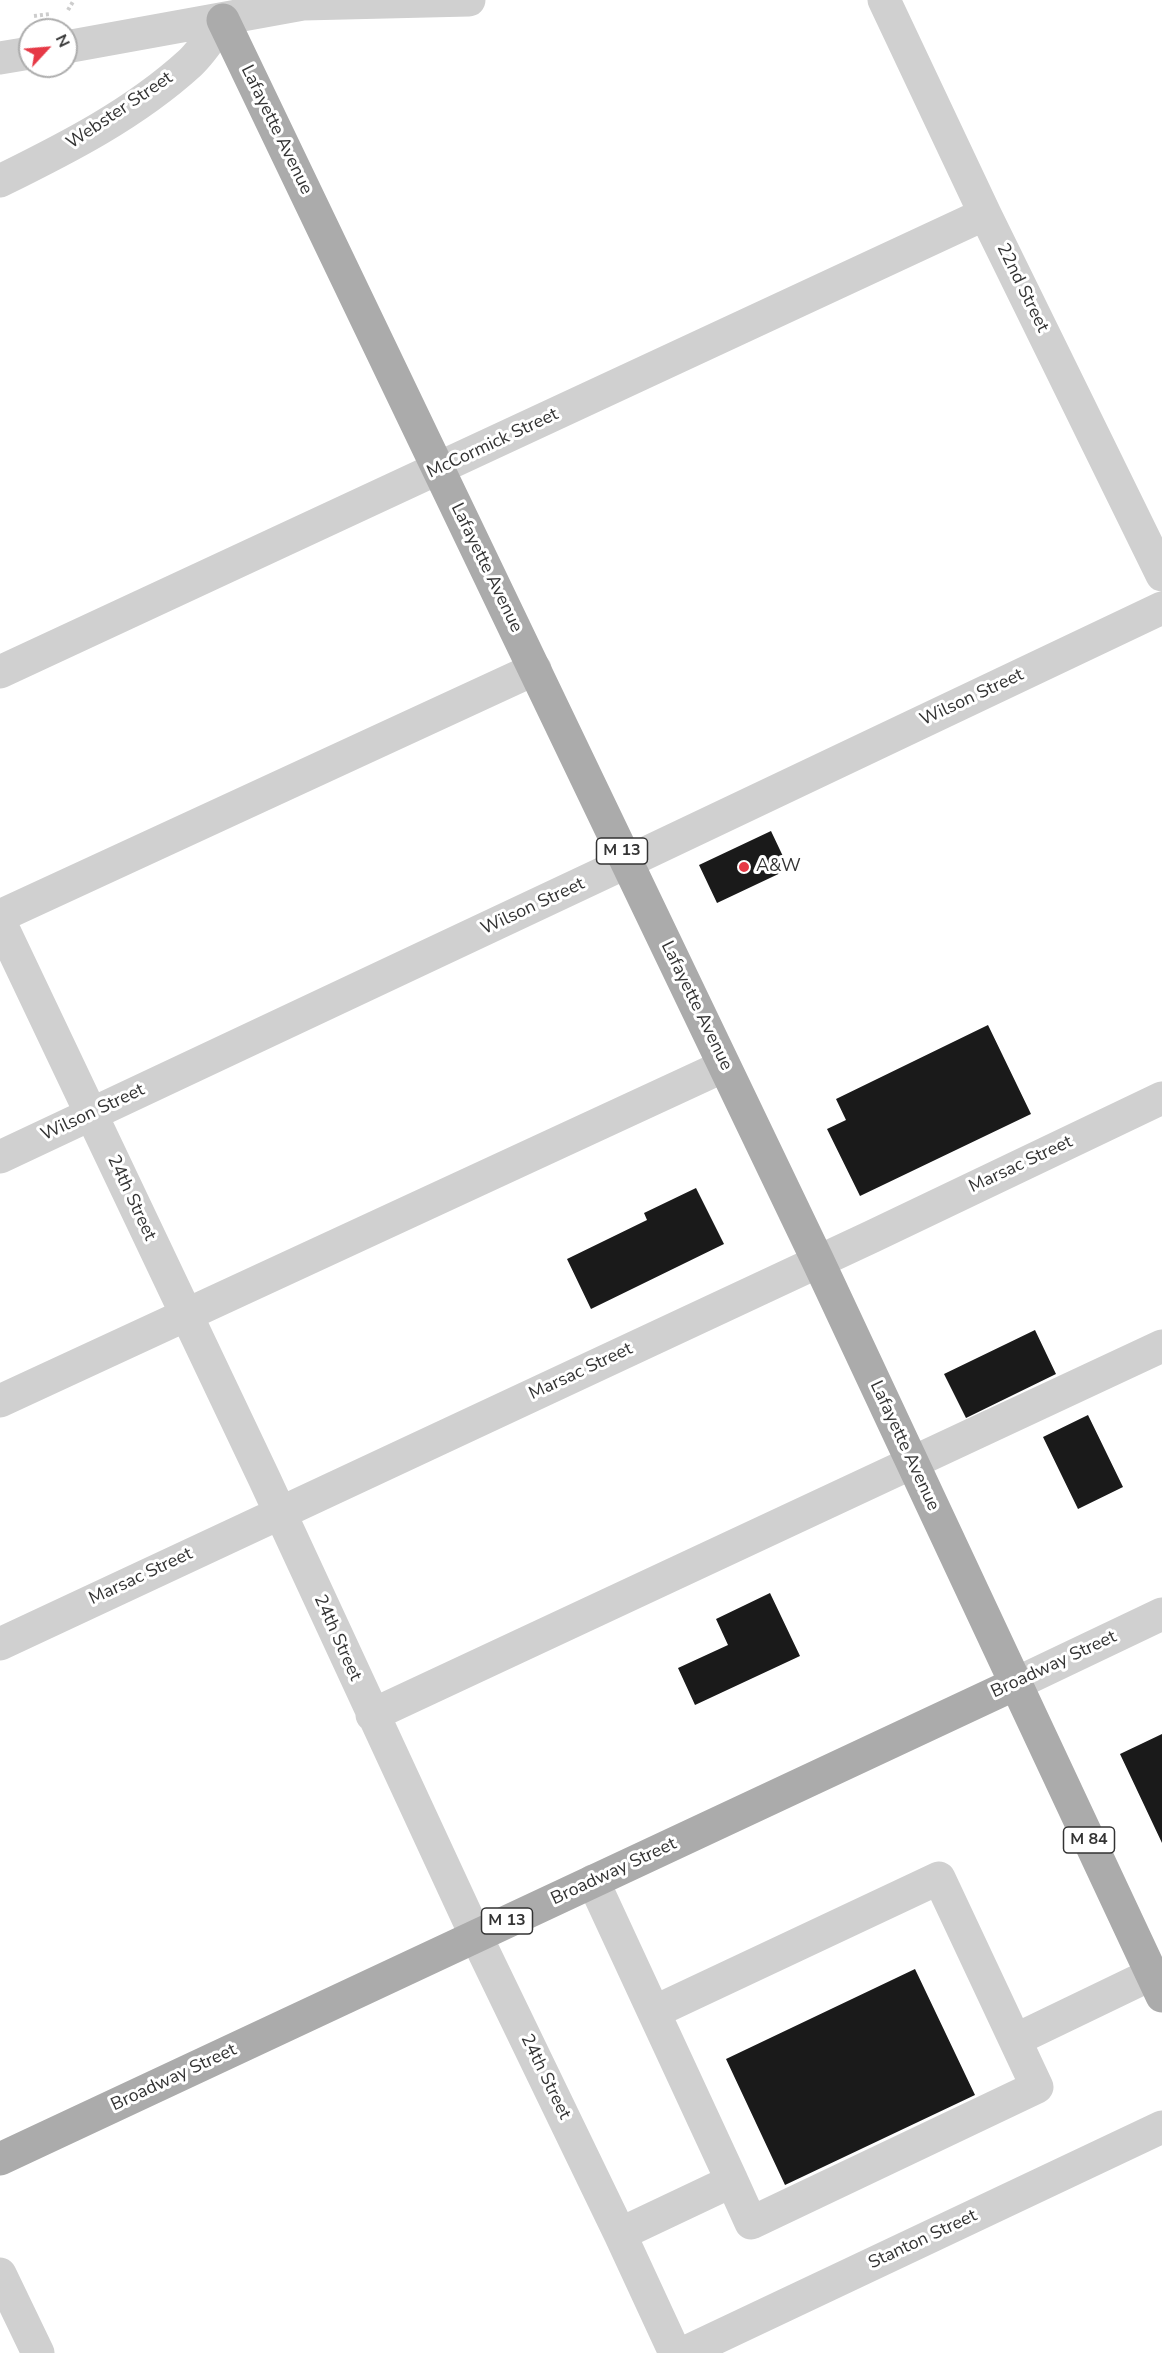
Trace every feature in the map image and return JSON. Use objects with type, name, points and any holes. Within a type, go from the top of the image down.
[{"type":"main road","name":"Lafayette Avenue","points":[[224,20],[818,1261],[1157,1985]]},
{"type":"main road","name":"Broadway Street","points":[[0,2159],[1015,1684]]},
{"type":"street","points":[[78,45],[303,4],[469,0]]},
{"type":"street","name":"22nd Street","points":[[884,0],[985,214],[1162,574]]},
{"type":"street","name":"Webster Street","points":[[0,181],[91,136],[160,88],[191,61],[224,20]]},
{"type":"street","points":[[0,58],[18,55]]},
{"type":"street","name":"McCormick Street","points":[[0,672],[985,214]]},
{"type":"street","name":"Wilson Street","points":[[0,1156],[1162,608]]},
{"type":"street","points":[[0,916],[535,669]]},
{"type":"street","name":"24th Street","points":[[0,922],[280,1512],[476,1936],[675,2353]]},
{"type":"street","points":[[0,1401],[724,1066]]},
{"type":"street","name":"Marsac Street","points":[[0,1644],[1162,1098]]},
{"type":"street","points":[[372,1715],[1162,1346]]},
{"type":"street","name":"Broadway Street","points":[[1015,1684],[1162,1614]]},
{"type":"street","points":[[592,1881],[751,2223],[1037,2087],[939,1878],[654,2012]]},
{"type":"street","points":[[1015,2040],[1157,1985]]},
{"type":"street","name":"Stanton Street","points":[[684,2353],[1162,2127]]},
{"type":"street","points":[[620,2234],[732,2181]]},
{"type":"street","points":[[0,2274],[38,2353]]},
{"type":"path","points":[[67,12],[74,0]]},
{"type":"path","points":[[26,18],[57,13]]},
{"type":"building","name":"A&W","points":[[771,831],[789,869],[717,903],[699,865]]},
{"type":"building","points":[[988,1025],[1031,1114],[860,1196],[827,1129],[846,1120],[836,1099]]},
{"type":"building","points":[[696,1188],[724,1244],[591,1309],[567,1259],[647,1220],[644,1213]]},
{"type":"building","points":[[1035,1330],[1056,1374],[966,1418],[944,1374]]},
{"type":"building","points":[[1088,1415],[1123,1487],[1078,1509],[1043,1437]]},
{"type":"building","points":[[770,1593],[800,1656],[695,1705],[678,1668],[728,1645],[716,1619]]},
{"type":"building","points":[[1162,1734],[1162,1843],[1120,1754]]},
{"type":"building","points":[[915,1969],[975,2095],[785,2185],[726,2059]]},
{"type":"place","name":"A&W","points":[[744,867]]}]
